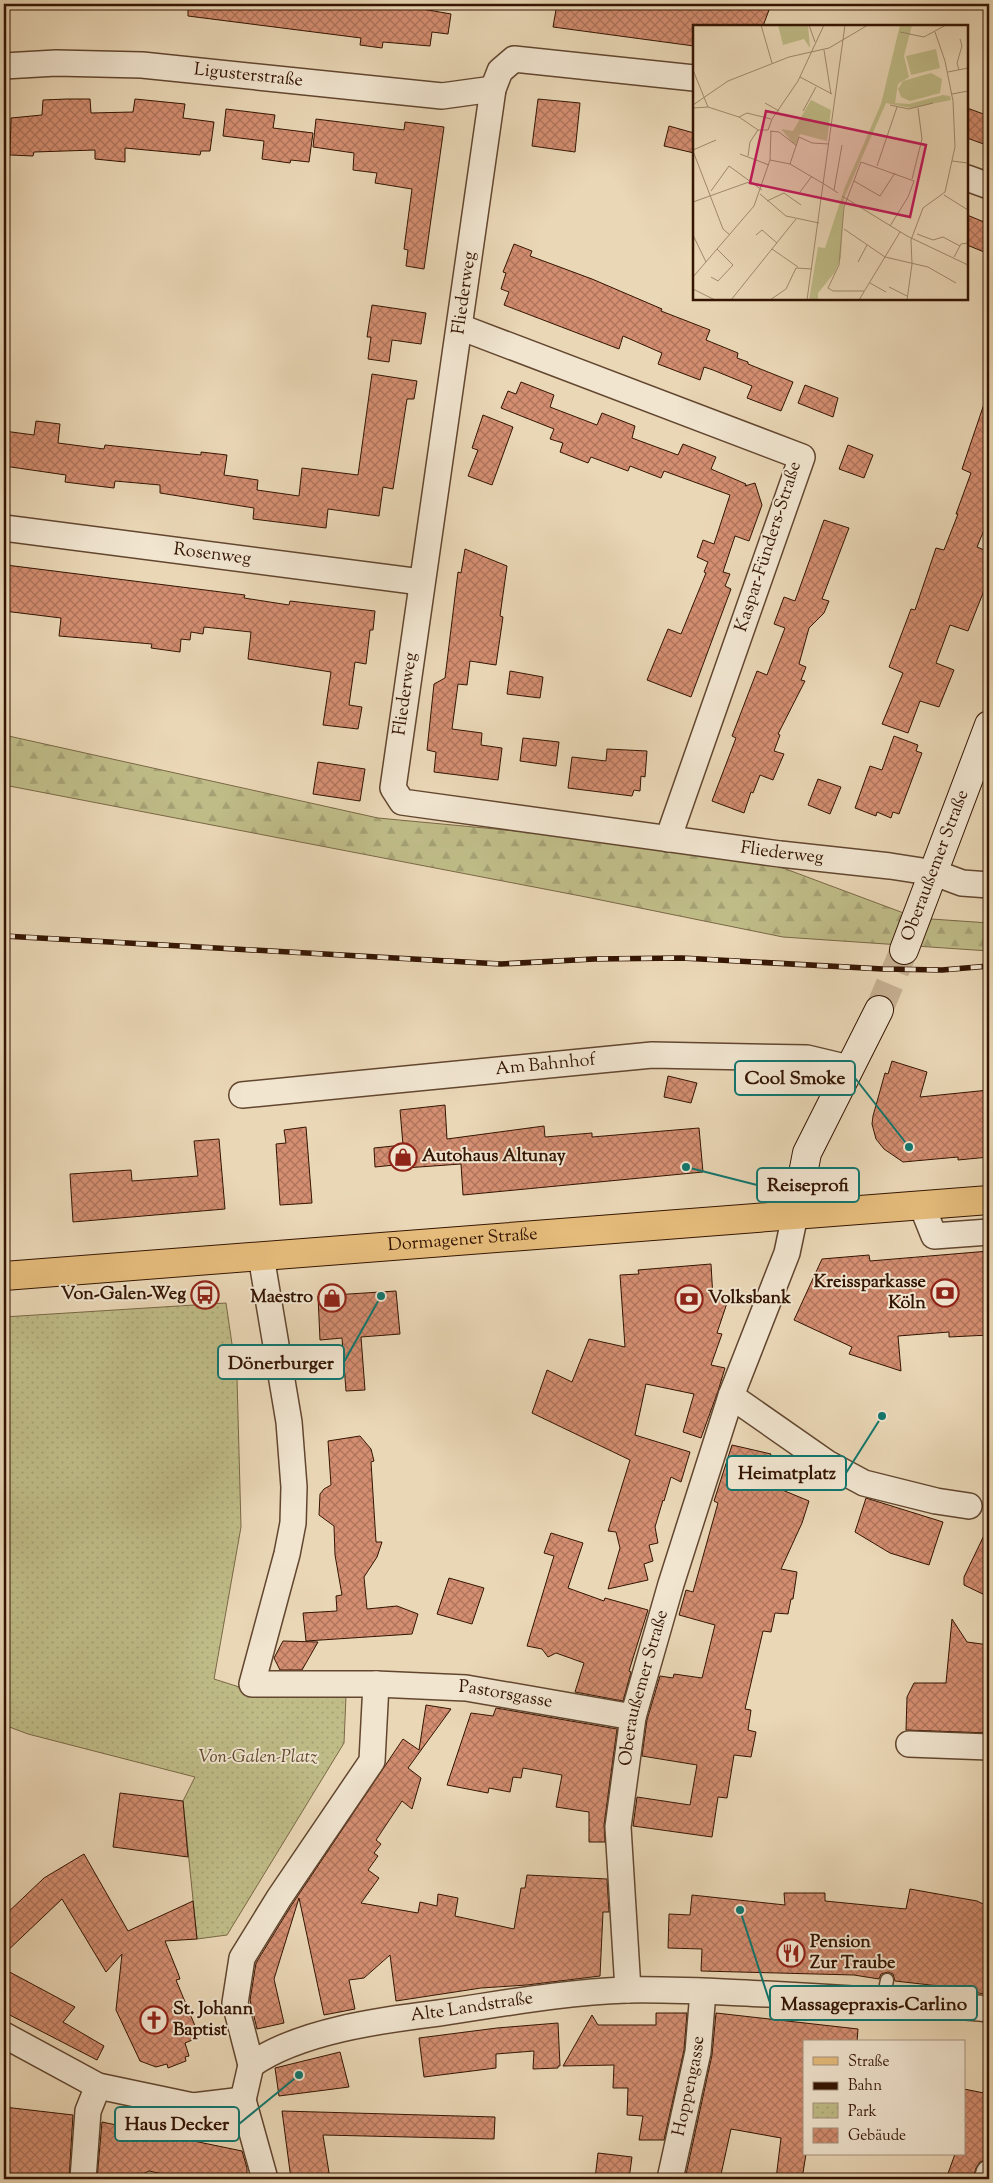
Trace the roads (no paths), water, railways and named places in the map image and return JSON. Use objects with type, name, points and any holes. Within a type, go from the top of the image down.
[{"type":"main road","name":"Oberaußemer Straße","points":[[904,950],[935,874],[989,725]]},
{"type":"main road","name":"Oberaußemer Straße","points":[[795,1215],[807,1153],[879,1010]]},
{"type":"main road","name":"Dormagener Straße","points":[[4,1276],[989,1200]]},
{"type":"street","name":"Fliederweg","points":[[693,78],[514,59],[500,71],[493,89],[460,327],[421,582],[394,788],[402,802],[668,839],[890,866],[935,874],[962,883],[989,885]]},
{"type":"street","name":"Ligusterstraße","points":[[4,66],[56,63],[142,66],[442,96],[493,89]]},
{"type":"street","points":[[968,178],[989,186]]},
{"type":"street","name":"Kaspar-Fünders-Straße","points":[[460,327],[802,457],[668,839]]},
{"type":"street","name":"Rosenweg","points":[[4,528],[421,582]]},
{"type":"street","name":"Am Bahnhof","points":[[242,1095],[652,1056],[807,1058],[849,1068]]},
{"type":"street","points":[[922,1206],[934,1236],[989,1232]]},
{"type":"street","name":"Oberaußemer Straße","points":[[628,1990],[620,1835],[618,1828],[633,1717],[671,1584],[731,1396],[787,1253],[795,1215]]},
{"type":"street","name":"Pastorsgasse","points":[[261,1256],[289,1422],[294,1487],[292,1524],[287,1554],[252,1684],[376,1684],[466,1688],[633,1717]]},
{"type":"street","points":[[731,1396],[827,1463],[864,1483],[936,1501],[969,1506]]},
{"type":"street","points":[[265,2179],[242,2100],[252,2065],[235,2004],[242,1958],[279,1898],[372,1761],[376,1684]]},
{"type":"street","points":[[909,1744],[989,1747]]},
{"type":"street","name":"Alte Landstraße","points":[[252,2065],[268,2053],[334,2032],[400,2018],[593,1992],[628,1990],[703,1992],[885,1990],[989,2009]]},
{"type":"street","name":"Hoppengasse","points":[[670,2179],[698,2052],[703,1992]]},
{"type":"street","points":[[4,2035],[98,2086],[193,2106],[242,2100]]},
{"type":"street","points":[[83,2179],[88,2111],[98,2086]]},
{"type":"street","points":[[987,2179],[989,2173]]},
{"type":"tunnel","points":[[879,1010],[904,950]]},
{"type":"railway","points":[[4,936],[501,964],[594,959],[682,958],[883,969],[942,970],[989,966]]},
{"type":"place","name":"Cool Smoke","points":[[909,1147]]},
{"type":"place","name":"Autohaus Altunay","points":[[403,1157]]},
{"type":"place","name":"Reiseprofi","points":[[686,1167]]},
{"type":"place","name":"Kreissparkasse Köln","points":[[945,1293]]},
{"type":"place","name":"Von-Galen-Weg","points":[[205,1295]]},
{"type":"place","name":"Dönerburger","points":[[381,1296]]},
{"type":"place","name":"Maestro","points":[[332,1298]]},
{"type":"place","name":"Volksbank","points":[[689,1299]]},
{"type":"place","name":"Heimatplatz","points":[[882,1416]]},
{"type":"place","name":"Massagepraxis-Carlino","points":[[740,1910]]},
{"type":"place","name":"Pension Zur Traube","points":[[791,1953]]},
{"type":"place","name":"St. Johann Baptist","points":[[154,2020]]},
{"type":"place","name":"Haus Decker","points":[[299,2075]]},
{"type":"park label","name":"Von-Galen-Platz","points":[[258,1758]]}]
